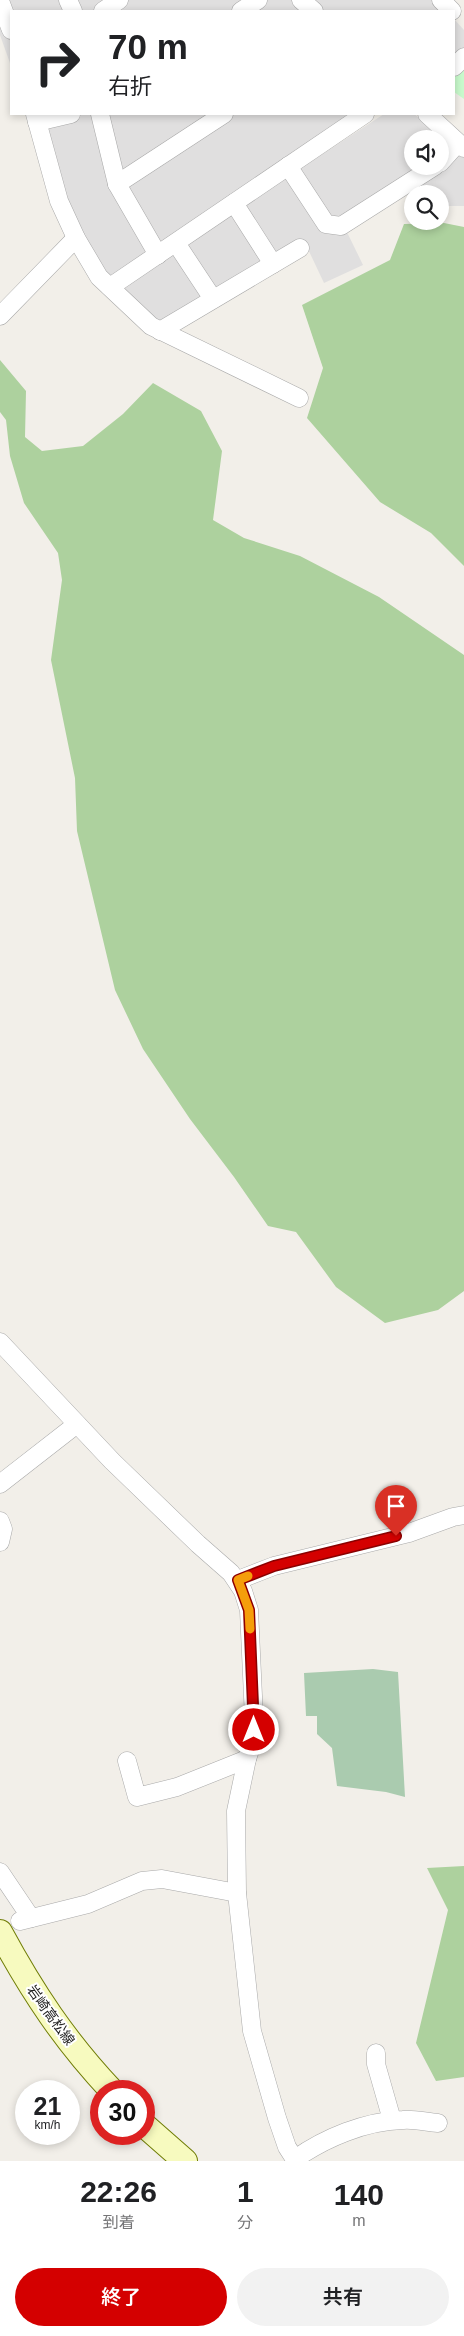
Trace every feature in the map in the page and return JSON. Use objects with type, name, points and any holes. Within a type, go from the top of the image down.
[{"type":"main road","name":"岩崎高松線","points":[[17,1924],[28,1984],[62,2034],[102,2080]]},
{"type":"main road","points":[[155,2135],[184,2161]]},
{"type":"street","points":[[104,10],[119,0]]},
{"type":"street","points":[[243,10],[258,0]]},
{"type":"street","points":[[301,0],[313,10]]},
{"type":"street","points":[[441,0],[451,10]]},
{"type":"street","points":[[0,1],[10,27]]},
{"type":"street","points":[[455,14],[464,23]]},
{"type":"street","points":[[455,66],[464,57]]},
{"type":"street","points":[[63,115],[36,118],[59,201],[76,238],[99,277],[150,326],[299,398]]},
{"type":"street","points":[[100,115],[117,184],[158,255]]},
{"type":"street","points":[[117,184],[222,115]]},
{"type":"street","points":[[110,287],[364,115]]},
{"type":"street","points":[[428,115],[461,145],[449,155]]},
{"type":"street","points":[[288,166],[326,224],[341,226],[421,175]]},
{"type":"street","points":[[234,203],[273,264]]},
{"type":"street","points":[[0,316],[76,238]]},
{"type":"street","points":[[176,243],[213,299]]},
{"type":"street","points":[[160,331],[300,248]]},
{"type":"street","points":[[0,1342],[120,1468],[238,1580],[249,1610],[254,1741],[247,1759],[236,1811],[237,1892],[252,2031],[276,2118],[287,2147],[296,2160],[327,2139],[376,2123],[405,2119],[438,2123]]},
{"type":"street","points":[[0,1484],[77,1424]]},
{"type":"street","points":[[238,1580],[274,1566],[409,1533],[453,1516],[464,1515]]},
{"type":"street","points":[[0,1521],[3,1529],[0,1542]]},
{"type":"street","points":[[127,1761],[137,1797],[177,1786],[247,1759]]},
{"type":"street","points":[[0,1872],[17,1924],[88,1904],[148,1880],[162,1879],[237,1892]]},
{"type":"street","points":[[376,2053],[376,2064],[392,2120]]},
{"type":"shaded area","points":[[0,0],[62,0],[67,10],[10,10],[10,63],[0,35]]},
{"type":"shaded area","points":[[74,0],[110,0],[95,10],[79,10]]},
{"type":"shaded area","points":[[126,0],[249,0],[234,10],[111,10]]},
{"type":"shaded area","points":[[268,0],[295,0],[306,10],[252,10]]},
{"type":"shaded area","points":[[307,0],[435,0],[445,10],[318,10]]},
{"type":"shaded area","points":[[455,20],[464,30],[464,50],[455,59]]},
{"type":"shaded area","points":[[29,115],[95,115],[157,262],[382,115],[415,115],[435,130],[404,130],[404,175],[449,175],[449,141],[464,153],[464,206],[449,206],[449,185],[404,185],[404,191],[344,226],[363,265],[324,283],[307,247],[158,329],[104,278]]},
{"type":"shaded area","points":[[104,115],[212,115],[118,176]]},
{"type":"shaded area","points":[[230,115],[355,115],[159,248],[124,186]]},
{"type":"green space","points":[[464,68],[464,99],[455,93],[455,76]]},
{"type":"green space","points":[[404,224],[404,230],[449,230],[449,224],[464,227],[464,566],[431,533],[380,502],[307,418],[323,368],[302,305],[390,260]]},
{"type":"green space","points":[[0,360],[26,391],[25,437],[42,451],[83,446],[123,414],[153,383],[201,411],[222,451],[213,520],[244,538],[300,556],[379,597],[464,655],[464,1291],[438,1310],[385,1323],[336,1287],[296,1232],[268,1226],[190,1119],[143,1049],[115,990],[77,831],[75,778],[51,660],[62,580],[58,553],[24,503],[10,456],[6,420],[0,412]]},
{"type":"green space","points":[[373,1669],[398,1672],[405,1797],[386,1792],[337,1786],[332,1748],[317,1734],[317,1716],[306,1716],[304,1673]]},
{"type":"green space","points":[[464,1866],[464,2077],[436,2081],[416,2043],[448,1910],[427,1868]]},
{"type":"slow traffic","points":[[248,1576],[238,1580],[249,1610],[250,1629]]},
{"type":"route","points":[[254,1730],[249,1610],[238,1580],[274,1566],[396,1536]]}]
